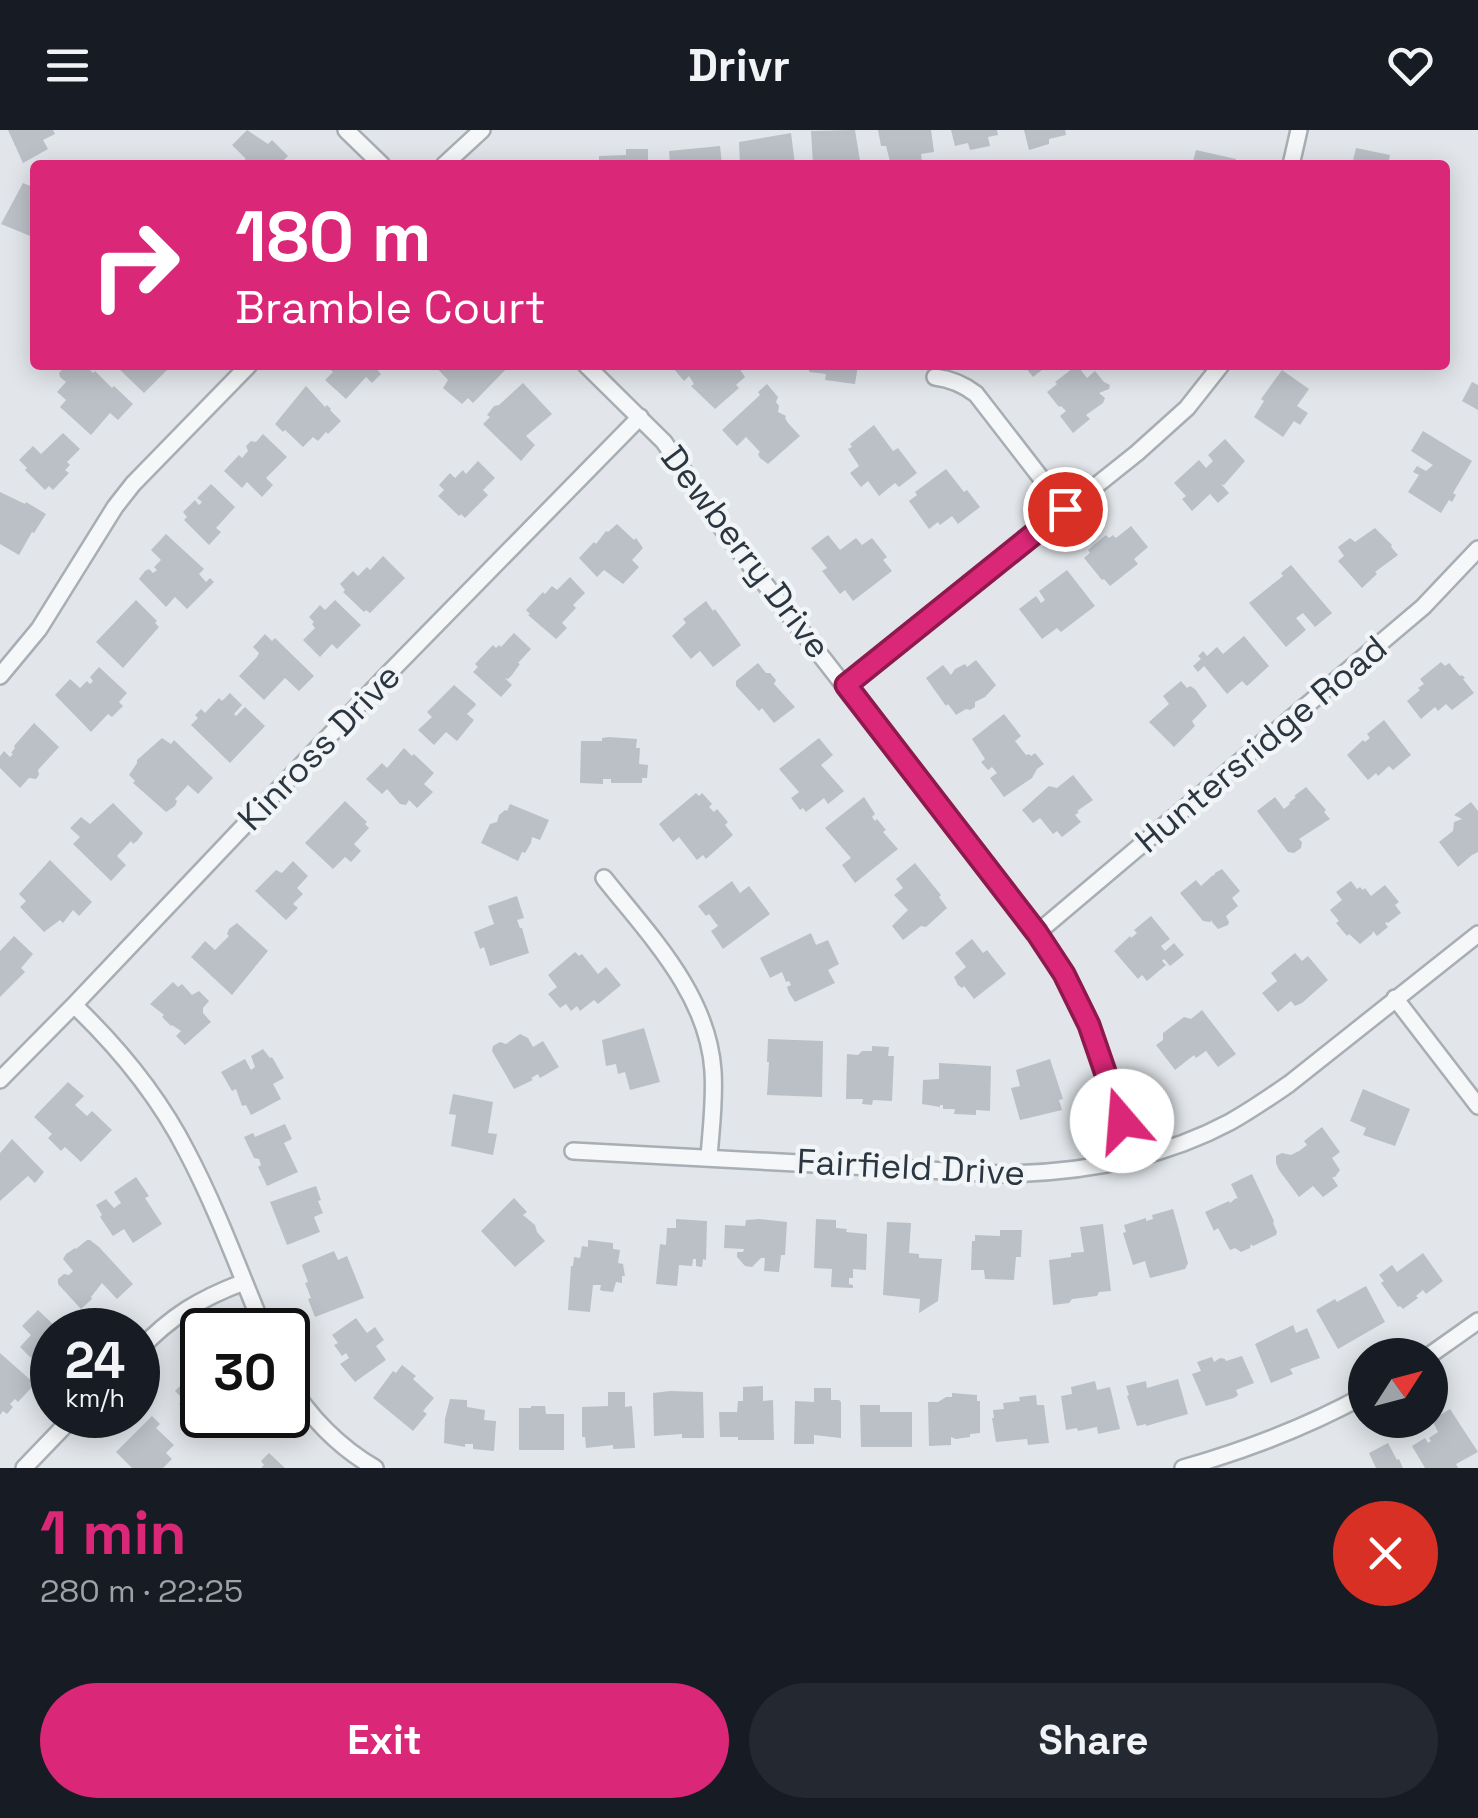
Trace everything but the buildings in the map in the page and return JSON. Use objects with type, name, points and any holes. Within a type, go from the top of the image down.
[{"type":"street","points":[[346,130],[377,160]]},
{"type":"street","points":[[449,160],[482,130]]},
{"type":"street","points":[[1292,160],[1299,130]]},
{"type":"street","points":[[0,676],[38,629],[115,507],[245,370]]},
{"type":"street","name":"Dewberry Drive","points":[[591,370],[664,442],[726,534],[1037,933],[1064,974],[1089,1025],[1136,1158]]},
{"type":"street","points":[[846,685],[1136,453],[1187,408],[1218,370]]},
{"type":"street","points":[[934,377],[950,379],[976,394],[1065,509]]},
{"type":"street","name":"Kinross Drive","points":[[0,1080],[640,417]]},
{"type":"street","name":"Huntersridge Road","points":[[1037,933],[1423,607],[1478,550]]},
{"type":"street","points":[[604,878],[682,980],[704,1024],[713,1069],[709,1157]]},
{"type":"street","name":"Fairfield Drive","points":[[573,1150],[1002,1174],[1088,1169],[1136,1158],[1207,1134],[1289,1084],[1478,934]]},
{"type":"street","points":[[1395,998],[1478,1106]]},
{"type":"street","points":[[74,1005],[126,1060],[171,1123],[204,1186],[255,1308]]},
{"type":"street","points":[[160,1330],[181,1311],[244,1282]]},
{"type":"street","points":[[1448,1342],[1478,1321]]},
{"type":"street","points":[[1183,1468],[1292,1431],[1348,1403]]},
{"type":"street","points":[[310,1412],[345,1448],[375,1468]]},
{"type":"street","points":[[24,1468],[53,1438]]},
{"type":"route","points":[[1065,509],[846,685],[1037,933],[1064,974],[1089,1025],[1122,1121]]}]
